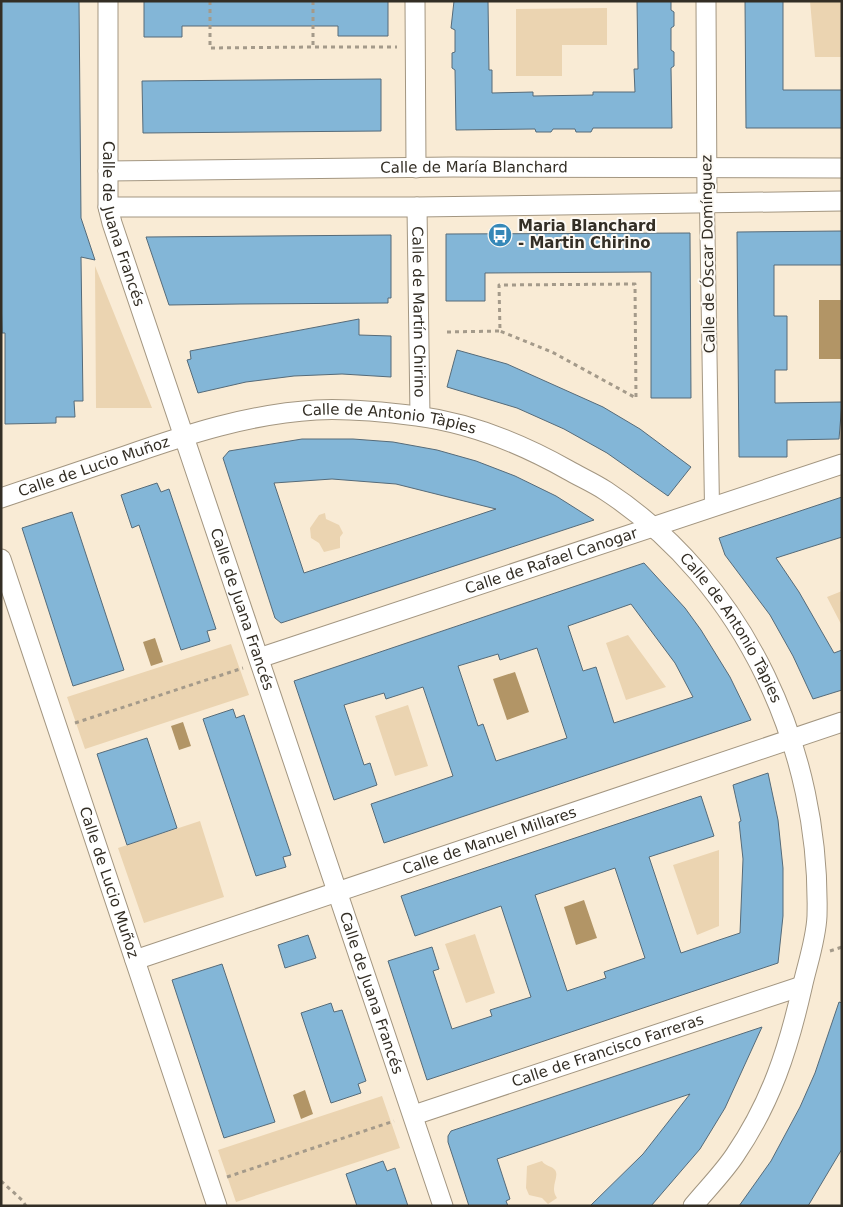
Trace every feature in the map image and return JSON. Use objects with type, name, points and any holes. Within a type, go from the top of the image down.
[{"type":"street","name":"Calle de Juana Francés","points":[[108,1],[108,207],[120,249],[185,435],[336,892],[414,1115],[443,1206]]},
{"type":"street","points":[[415,1],[416,168]]},
{"type":"street","name":"Calle de Óscar Domínguez","points":[[706,1],[712,506]]},
{"type":"street","name":"Calle de María Blanchard","points":[[108,170],[842,168]]},
{"type":"street","points":[[108,207],[417,207],[842,201]]},
{"type":"street","name":"Calle de Martín Chirino","points":[[417,207],[420,416]]},
{"type":"street","name":"Calle de Antonio Tàpies","points":[[185,435],[251,417],[316,410],[420,416],[490,434],[547,458],[606,492],[652,526],[702,577],[738,627],[769,680],[792,739],[807,797],[815,859],[817,920],[791,1037],[767,1101],[734,1157],[693,1206]]},
{"type":"street","name":"Calle de Lucio Muñoz","points":[[1,498],[185,435]]},
{"type":"street","name":"Calle de Rafael Canogar","points":[[260,660],[652,526],[842,464]]},
{"type":"street","name":"Calle de Lucio Muñoz","points":[[1,559],[217,1206]]},
{"type":"street","name":"Calle de Manuel Millares","points":[[136,960],[842,722]]},
{"type":"street","name":"Calle de Francisco Farreras","points":[[414,1115],[802,986]]},
{"type":"path","points":[[210,1],[210,48],[415,46]]},
{"type":"path","points":[[313,1],[313,47]]},
{"type":"path","points":[[447,332],[500,331],[552,352],[636,398],[635,284],[499,285],[500,331]]},
{"type":"path","points":[[58,729],[260,660]]},
{"type":"path","points":[[210,1183],[414,1115]]},
{"type":"path","points":[[1,1181],[26,1206]]},
{"type":"shaded area","points":[[810,1],[842,1],[842,57],[815,57]]},
{"type":"shaded area","points":[[607,8],[607,45],[562,45],[562,76],[516,76],[516,9]]},
{"type":"shaded area","points":[[95,266],[152,408],[96,408]]},
{"type":"shaded area","points":[[819,300],[842,300],[842,359],[819,359]]},
{"type":"shaded area","points":[[325,513],[326,519],[339,525],[343,533],[340,537],[340,548],[324,552],[319,543],[311,538],[310,528],[319,515]]},
{"type":"shaded area","points":[[842,591],[842,626],[827,597]]},
{"type":"shaded area","points":[[628,635],[666,687],[626,700],[606,643]]},
{"type":"shaded area","points":[[155,638],[163,662],[151,666],[143,642]]},
{"type":"shaded area","points":[[231,644],[249,695],[85,749],[67,697]]},
{"type":"shaded area","points":[[515,672],[529,712],[507,720],[493,679]]},
{"type":"shaded area","points":[[408,705],[428,766],[395,776],[375,716]]},
{"type":"shaded area","points":[[183,722],[191,746],[179,750],[171,726]]},
{"type":"shaded area","points":[[200,821],[224,897],[144,923],[118,848]]},
{"type":"shaded area","points":[[719,850],[719,926],[697,935],[673,865]]},
{"type":"shaded area","points":[[584,900],[597,938],[576,945],[564,907]]},
{"type":"shaded area","points":[[475,934],[495,993],[466,1003],[445,944]]},
{"type":"shaded area","points":[[305,1090],[313,1114],[301,1119],[293,1095]]},
{"type":"shaded area","points":[[382,1096],[400,1148],[236,1202],[218,1150]]},
{"type":"shaded area","points":[[542,1161],[554,1169],[556,1173],[554,1190],[557,1198],[548,1204],[542,1198],[529,1195],[526,1188],[527,1166]]},
{"type":"building","points":[[1,1],[79,1],[81,218],[95,260],[81,257],[83,401],[74,401],[75,417],[56,417],[56,423],[5,424],[5,333],[2,333],[1,294]]},
{"type":"building","points":[[144,1],[388,1],[388,36],[338,36],[338,26],[182,26],[182,37],[144,37]]},
{"type":"building","points":[[454,1],[488,1],[489,70],[492,70],[492,93],[533,92],[533,96],[593,95],[593,92],[635,92],[634,69],[638,69],[637,1],[671,1],[671,10],[674,12],[674,26],[671,28],[671,50],[674,52],[674,66],[671,68],[672,128],[593,128],[591,132],[576,132],[575,129],[553,129],[551,132],[536,132],[535,129],[456,130],[455,70],[452,68],[452,53],[455,52],[455,30],[451,28]]},
{"type":"building","points":[[745,1],[783,1],[783,90],[842,90],[842,128],[746,128]]},
{"type":"building","points":[[381,79],[381,131],[143,133],[142,81]]},
{"type":"building","points":[[842,231],[842,265],[774,265],[774,316],[787,316],[787,370],[775,370],[775,403],[842,402],[839,439],[787,440],[787,457],[739,457],[737,232]]},
{"type":"building","points":[[690,233],[691,398],[651,398],[651,272],[485,273],[485,301],[446,301],[446,234]]},
{"type":"building","points":[[391,235],[391,298],[388,298],[388,303],[169,305],[146,237]]},
{"type":"building","points":[[359,319],[359,335],[391,336],[391,377],[342,374],[294,376],[246,382],[198,393],[187,360],[191,359],[190,351]]},
{"type":"building","points":[[457,350],[507,364],[603,407],[640,429],[691,467],[668,496],[607,453],[564,429],[517,408],[447,387]]},
{"type":"building","points":[[302,439],[353,439],[393,442],[437,450],[476,461],[515,476],[556,496],[594,520],[281,623],[275,618],[223,458],[229,451]],"holes":[[[332,479],[396,484],[496,509],[304,573],[274,483]]]},
{"type":"building","points":[[157,483],[161,492],[169,489],[216,629],[207,631],[210,641],[181,650],[139,525],[132,528],[121,495]]},
{"type":"building","points":[[842,497],[842,537],[776,558],[799,592],[834,653],[842,650],[842,690],[813,699],[793,656],[770,615],[725,555],[719,538]]},
{"type":"building","points":[[72,512],[124,670],[73,686],[22,528]]},
{"type":"building","points":[[644,563],[685,608],[701,630],[730,677],[751,720],[384,843],[371,804],[453,776],[423,687],[386,699],[384,693],[344,705],[364,765],[370,763],[377,785],[334,800],[294,681]],"holes":[[[631,604],[675,663],[693,697],[614,723],[596,667],[583,671],[568,626]],[[537,648],[567,738],[496,761],[483,724],[478,726],[458,666],[498,654],[500,660]]]},
{"type":"building","points":[[233,709],[236,718],[244,715],[291,855],[283,857],[286,867],[256,876],[203,719]]},
{"type":"building","points":[[147,738],[177,828],[127,845],[97,754]]},
{"type":"building","points":[[768,773],[778,820],[783,868],[783,916],[778,963],[427,1080],[388,961],[432,947],[439,969],[433,971],[452,1029],[492,1016],[490,1010],[531,997],[501,906],[415,936],[401,896],[701,796],[714,836],[649,857],[681,953],[740,933],[743,859],[739,822],[741,821],[733,785]],"holes":[[[615,868],[645,958],[604,972],[606,978],[567,991],[535,895]]]},
{"type":"building","points":[[308,935],[316,958],[285,968],[278,945]]},
{"type":"building","points":[[222,964],[275,1122],[224,1138],[172,980]]},
{"type":"building","points":[[839,1002],[842,1003],[842,1149],[808,1206],[739,1206],[771,1161],[800,1107],[815,1073]]},
{"type":"building","points":[[331,1003],[334,1012],[342,1010],[366,1081],[358,1084],[361,1093],[331,1103],[301,1013]]},
{"type":"building","points":[[762,1027],[725,1108],[700,1149],[651,1206],[590,1206],[643,1154],[690,1094],[497,1159],[510,1199],[506,1201],[508,1206],[469,1206],[448,1142],[448,1136],[451,1131]]},
{"type":"building","points":[[383,1161],[387,1171],[395,1168],[408,1206],[357,1206],[346,1174]]},
{"type":"place","name":"Maria Blanchard - Martin Chirino","points":[[500,235]]}]
